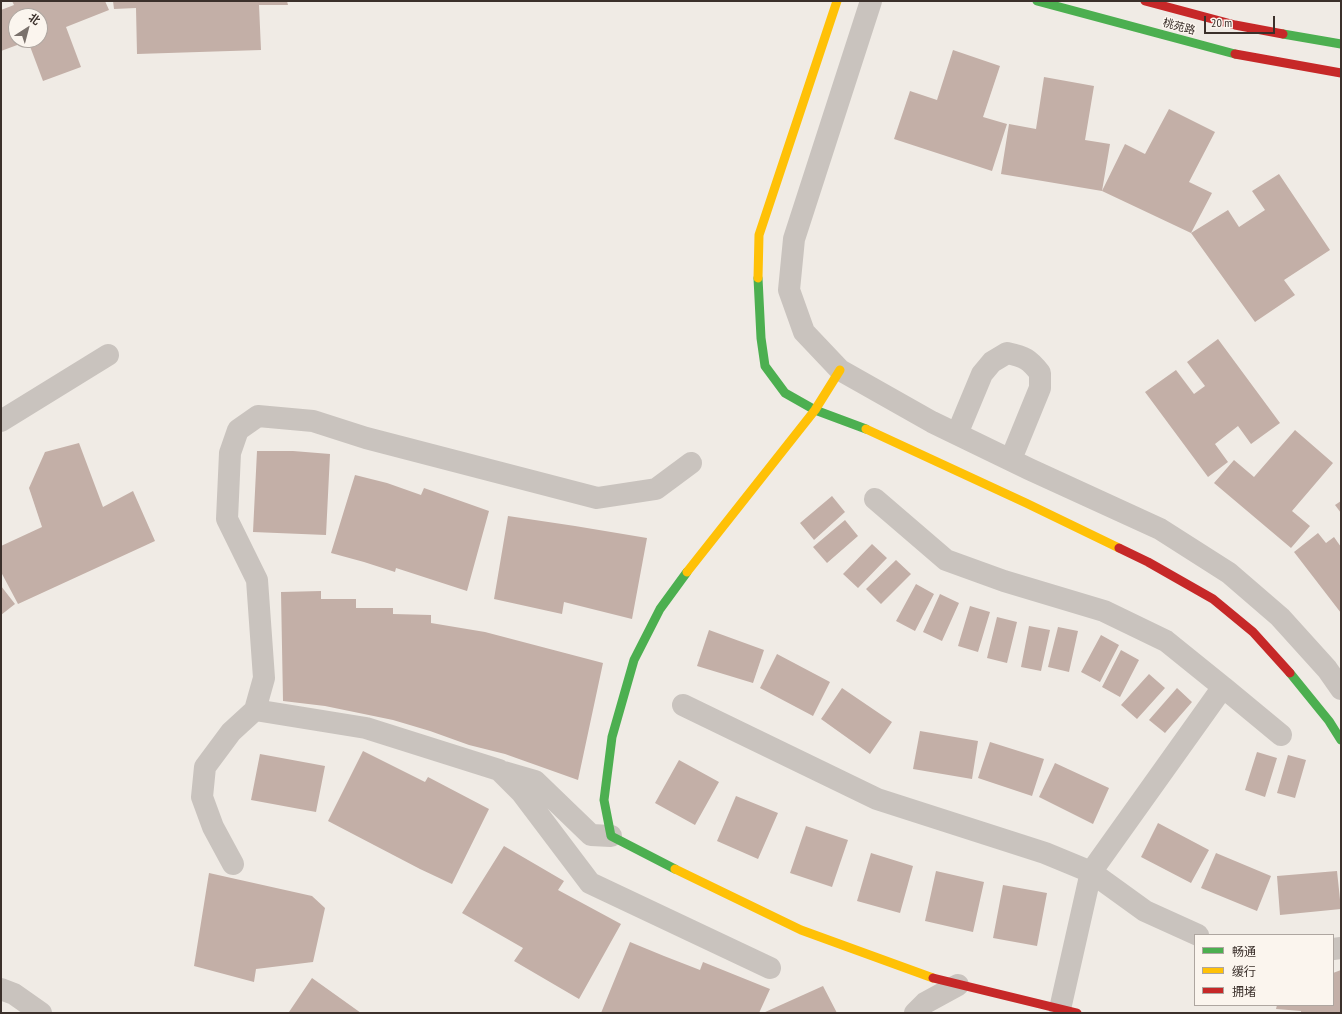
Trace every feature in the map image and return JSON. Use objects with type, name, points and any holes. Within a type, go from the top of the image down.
[{"type":"street","points":[[837,1],[758,235],[758,285],[761,338],[766,366],[785,393],[814,410],[872,431],[1026,503],[1148,562],[1213,599],[1253,632],[1284,666],[1329,721],[1341,740]]},
{"type":"street","points":[[871,1],[794,239],[789,290],[804,332],[840,370],[932,422],[1029,469],[1160,529],[1229,573],[1280,617],[1328,669],[1341,689]]},
{"type":"street","name":"桃苑路","points":[[1037,1],[1226,52],[1341,73]]},
{"type":"street","name":"桃苑路","points":[[1145,1],[1235,25],[1341,44]]},
{"type":"street","points":[[957,434],[982,374],[992,362],[1007,353],[1022,357],[1032,364],[1040,374],[1040,388],[1011,459]]},
{"type":"street","points":[[1,421],[108,355]]},
{"type":"street","points":[[611,836],[604,800],[612,738],[634,660],[660,609],[814,410],[840,370]]},
{"type":"street","points":[[233,864],[213,828],[202,797],[205,767],[231,732],[255,710],[264,678],[257,580],[227,519],[230,453],[238,430],[258,416],[313,421],[366,438],[597,498],[656,489],[691,463]]},
{"type":"street","points":[[875,499],[946,560],[1004,581],[1104,611],[1166,641],[1281,735]]},
{"type":"street","points":[[255,710],[366,728],[535,781],[591,835],[611,836],[695,879],[801,930],[940,981],[1069,1011],[1091,872],[1223,687]]},
{"type":"street","points":[[683,705],[877,799],[1045,852],[1091,872],[1145,911],[1196,934]]},
{"type":"street","points":[[499,770],[522,793],[590,883],[770,968]]},
{"type":"street","points":[[915,1013],[925,1003],[958,985]]},
{"type":"street","points":[[1,989],[14,994],[41,1013]]},
{"type":"building","points":[[12,1],[105,1],[109,10],[66,27],[81,67],[43,81],[31,48],[48,48],[48,8],[8,8],[9,48],[1,51],[1,10],[14,5]]},
{"type":"building","points":[[113,1],[287,1],[288,5],[259,5],[261,50],[137,54],[136,8],[114,9]]},
{"type":"building","points":[[953,50],[1000,66],[983,117],[1007,124],[992,171],[894,139],[910,91],[937,100]]},
{"type":"building","points":[[1044,77],[1094,86],[1085,140],[1110,144],[1102,191],[1001,174],[1009,124],[1036,129]]},
{"type":"building","points":[[1169,109],[1215,132],[1189,182],[1212,193],[1191,233],[1102,191],[1125,144],[1145,154]]},
{"type":"building","points":[[1279,174],[1330,250],[1284,280],[1295,295],[1255,322],[1191,233],[1228,210],[1239,227],[1265,210],[1252,191]]},
{"type":"building","points":[[1218,339],[1280,423],[1251,444],[1238,426],[1215,444],[1228,462],[1208,477],[1145,392],[1176,370],[1194,394],[1205,386],[1187,362]]},
{"type":"building","points":[[1295,430],[1333,463],[1292,511],[1310,526],[1291,548],[1214,483],[1234,460],[1254,477]]},
{"type":"building","points":[[79,443],[103,507],[133,491],[155,541],[18,604],[1,572],[1,546],[42,527],[29,488],[45,452]]},
{"type":"building","points":[[257,451],[293,451],[330,454],[326,535],[253,532]]},
{"type":"building","points":[[355,475],[387,483],[421,495],[424,488],[489,511],[467,591],[396,568],[395,572],[331,553]]},
{"type":"building","points":[[832,496],[845,512],[814,540],[800,523]]},
{"type":"building","points":[[1341,501],[1341,513],[1335,505]]},
{"type":"building","points":[[508,516],[647,538],[632,619],[564,602],[562,614],[494,599]]},
{"type":"building","points":[[845,520],[858,536],[827,563],[813,547]]},
{"type":"building","points":[[1318,533],[1326,543],[1334,537],[1341,547],[1341,613],[1294,552]]},
{"type":"building","points":[[872,544],[887,558],[858,588],[843,574]]},
{"type":"building","points":[[896,560],[911,574],[881,604],[866,589]]},
{"type":"building","points":[[916,584],[934,594],[915,631],[896,621]]},
{"type":"building","points":[[1,586],[15,604],[1,615]]},
{"type":"building","points":[[321,591],[321,599],[356,599],[356,608],[393,608],[393,614],[431,615],[431,623],[485,632],[603,663],[578,780],[505,754],[469,745],[393,720],[325,706],[283,701],[281,592]]},
{"type":"building","points":[[940,594],[959,603],[942,641],[923,632]]},
{"type":"building","points":[[970,606],[990,612],[978,652],[958,646]]},
{"type":"building","points":[[997,617],[1017,622],[1007,663],[987,658]]},
{"type":"building","points":[[1029,626],[1050,630],[1041,671],[1021,667]]},
{"type":"building","points":[[1058,627],[1078,631],[1069,672],[1048,667]]},
{"type":"building","points":[[709,630],[764,650],[753,683],[697,666]]},
{"type":"building","points":[[1101,635],[1119,645],[1100,682],[1081,672]]},
{"type":"building","points":[[1121,650],[1139,660],[1120,697],[1102,687]]},
{"type":"building","points":[[777,654],[830,682],[813,716],[760,688]]},
{"type":"building","points":[[1149,674],[1165,688],[1137,719],[1121,705]]},
{"type":"building","points":[[842,688],[892,722],[870,754],[821,719]]},
{"type":"building","points":[[1177,688],[1192,702],[1165,733],[1149,720]]},
{"type":"building","points":[[920,731],[978,741],[972,779],[913,769]]},
{"type":"building","points":[[990,742],[1044,759],[1032,796],[978,778]]},
{"type":"building","points":[[363,751],[425,782],[428,777],[489,809],[452,884],[328,821]]},
{"type":"building","points":[[1257,752],[1277,758],[1265,797],[1245,790]]},
{"type":"building","points":[[260,754],[325,766],[316,812],[251,800]]},
{"type":"building","points":[[1288,755],[1306,760],[1295,798],[1277,793]]},
{"type":"building","points":[[679,760],[719,782],[695,825],[655,803]]},
{"type":"building","points":[[1055,763],[1109,788],[1093,824],[1039,797]]},
{"type":"building","points":[[736,796],[778,813],[758,859],[717,841]]},
{"type":"building","points":[[1158,823],[1209,850],[1191,883],[1141,857]]},
{"type":"building","points":[[806,826],[848,840],[832,887],[790,873]]},
{"type":"building","points":[[504,846],[564,881],[558,890],[621,924],[579,999],[514,961],[523,948],[462,913]]},
{"type":"building","points":[[871,853],[913,866],[900,913],[857,901]]},
{"type":"building","points":[[1216,853],[1271,876],[1257,911],[1201,888]]},
{"type":"building","points":[[936,871],[984,882],[973,932],[925,921]]},
{"type":"building","points":[[1337,871],[1341,909],[1280,915],[1277,876]]},
{"type":"building","points":[[209,873],[312,896],[325,908],[313,962],[256,969],[254,982],[194,966]]},
{"type":"building","points":[[1003,885],[1047,893],[1037,946],[993,938]]},
{"type":"building","points":[[630,942],[700,970],[703,962],[770,989],[759,1013],[601,1013]]},
{"type":"building","points":[[1341,970],[1341,1013],[1301,1013],[1301,1011],[1276,1009],[1277,1006],[1334,1006],[1334,973]]},
{"type":"building","points":[[312,978],[361,1013],[289,1012]]},
{"type":"building","points":[[823,986],[837,1013],[763,1013]]},
{"type":"traffic: fast","points":[[1037,1],[1235,54]]},
{"type":"traffic: fast","points":[[1283,34],[1341,44]]},
{"type":"traffic: fast","points":[[758,278],[761,338],[765,366],[785,393],[815,410],[866,429]]},
{"type":"traffic: fast","points":[[675,869],[611,836],[604,800],[612,737],[634,660],[660,609],[687,572]]},
{"type":"traffic: fast","points":[[1290,673],[1329,721],[1341,740]]},
{"type":"traffic: slow","points":[[758,278],[759,235],[837,1]]},
{"type":"traffic: slow","points":[[687,572],[815,410],[840,370]]},
{"type":"traffic: slow","points":[[866,429],[1119,548]]},
{"type":"traffic: slow","points":[[675,869],[801,930],[933,978]]},
{"type":"traffic: jam","points":[[1145,1],[1235,25],[1283,34]]},
{"type":"traffic: jam","points":[[1235,54],[1341,73]]},
{"type":"traffic: jam","points":[[1119,548],[1148,562],[1213,599],[1253,632],[1290,673]]},
{"type":"traffic: jam","points":[[933,978],[1077,1013]]}]
